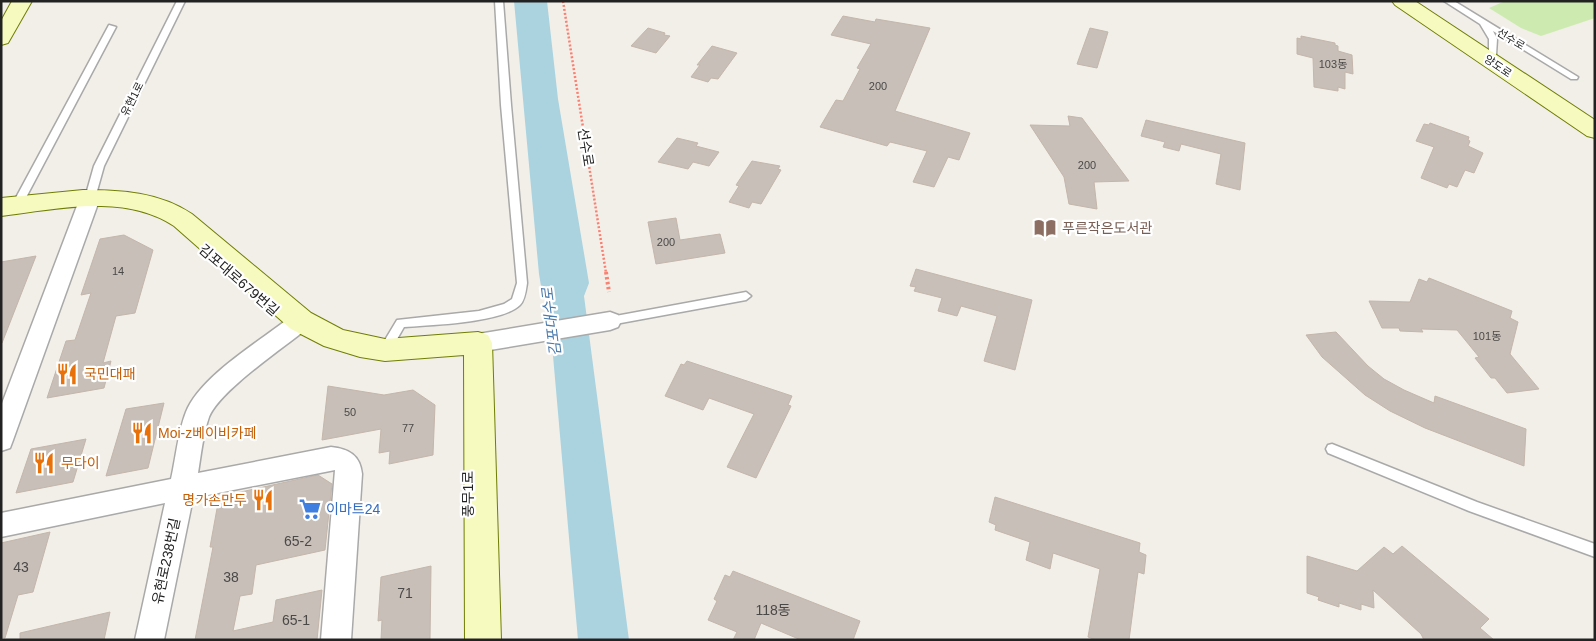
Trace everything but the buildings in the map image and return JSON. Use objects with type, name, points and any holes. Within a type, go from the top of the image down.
[{"type":"street","points":[[1,39],[22,1]]},
{"type":"street","name":"양도로","points":[[1402,1],[1595,130]]},
{"type":"street","name":"양도로","points":[[1410,1],[1595,122]]},
{"type":"street","points":[[1,440],[88,202]]},
{"type":"street","name":"김포대로679번길","points":[[7,209],[88,202],[145,210],[168,221],[297,324],[328,346],[353,354],[380,358],[423,356],[478,347]]},
{"type":"street","points":[[478,347],[516,337],[610,321]]},
{"type":"street","name":"김포대로679번길","points":[[297,324],[360,346],[384,350],[478,347]]},
{"type":"street","name":"유현로238번길","points":[[149,640],[198,414],[208,397],[297,324]]},
{"type":"street","name":"풍무1로","points":[[469,640],[467,484],[470,383],[478,347]]},
{"type":"street","name":"풍무1로","points":[[478,347],[483,640]]},
{"type":"street","points":[[1,525],[331,458],[341,460],[348,465],[349,474],[336,640]]},
{"type":"lane","name":"유현1로","points":[[88,202],[99,166],[181,1]]},
{"type":"lane","points":[[384,350],[401,323],[447,319],[498,311],[517,301],[521,292],[522,283],[506,115],[499,1]]},
{"type":"lane","name":"선수로","points":[[1448,1],[1574,77]]},
{"type":"lane","points":[[1483,22],[1493,39],[1492,55]]},
{"type":"lane","name":"김포대로679번길","points":[[7,209],[112,27]]},
{"type":"lane","points":[[610,321],[746,296]]},
{"type":"lane","points":[[1332,449],[1474,507],[1595,551]]},
{"type":"path","name":"선수로","points":[[563,1],[609,292]]},
{"type":"green space","points":[[1505,1],[1595,1],[1595,18],[1541,36],[1521,28],[1489,8]]},
{"type":"water","name":"김포대수로","points":[[514,1],[547,1],[558,99],[589,283],[584,296],[629,640],[578,640],[548,299],[541,286],[539,274]]},
{"type":"place","name":"푸른작은도서관","points":[[1045,228]]},
{"type":"place","name":"국민대패","points":[[67,374]]},
{"type":"place","name":"Moi-z베이비카페","points":[[142,433]]},
{"type":"place","name":"무다이","points":[[44,463]]},
{"type":"place","name":"명가손만두","points":[[263,500]]},
{"type":"place","name":"이마트24","points":[[310,509]]}]
